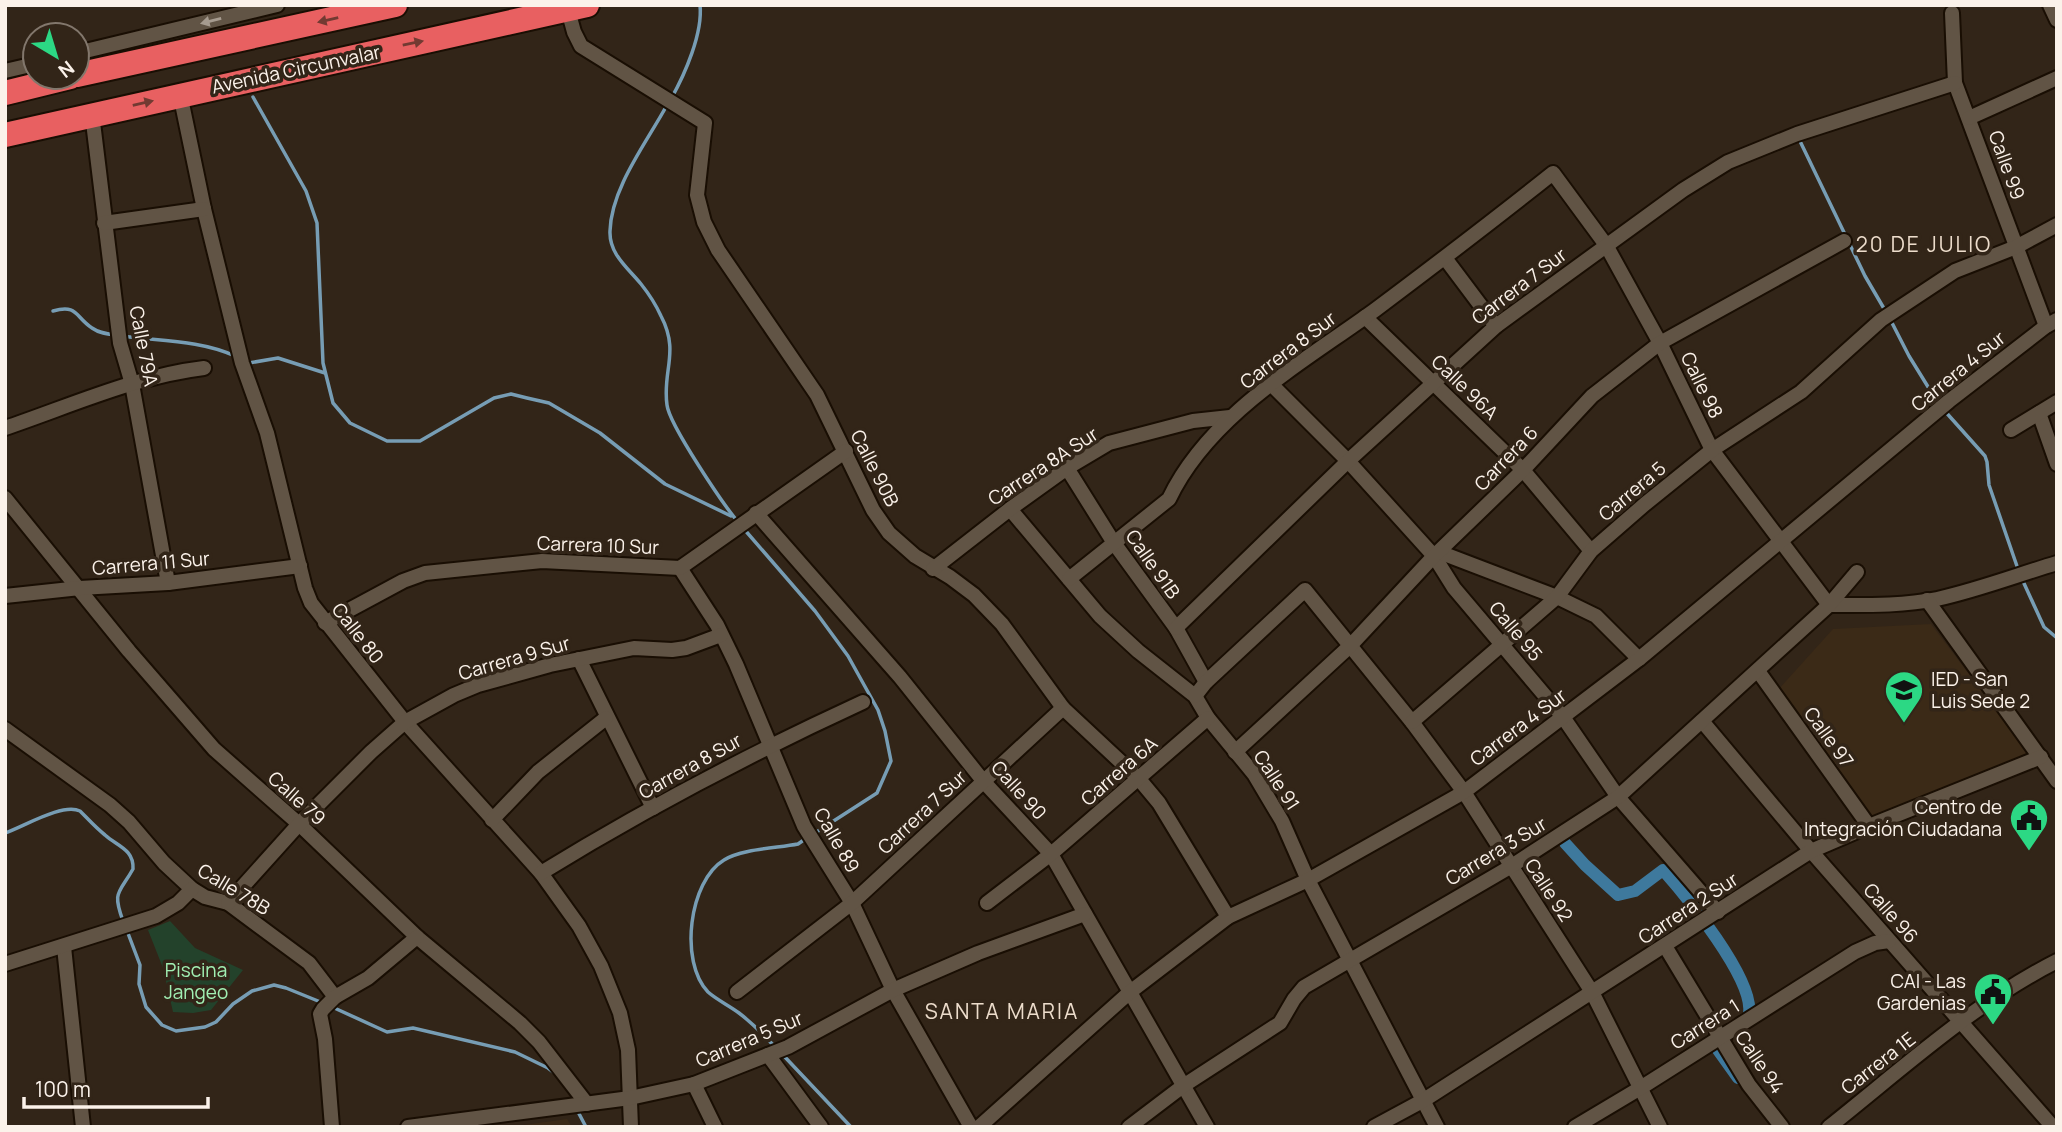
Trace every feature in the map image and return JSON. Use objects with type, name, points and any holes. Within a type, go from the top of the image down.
[{"type":"highway","name":"Avenida Circunvalar","points":[[91,72],[395,5]]},
{"type":"highway","name":"Avenida Circunvalar","points":[[5,135],[577,7]]},
{"type":"street","points":[[91,50],[277,5]]},
{"type":"street","points":[[2050,5],[2057,20]]},
{"type":"street","name":"Calle 90B","points":[[577,7],[573,32],[581,46],[705,123],[697,195],[704,222],[718,250],[817,395],[873,510],[888,533],[933,569],[950,577],[974,595],[1002,624],[1063,708],[1139,779],[1159,803],[1228,916]]},
{"type":"street","name":"Calle 99","points":[[1952,13],[1955,83],[2016,247],[2051,323]]},
{"type":"street","points":[[1969,118],[2057,78]]},
{"type":"street","name":"Carrera 7 Sur","points":[[1176,628],[1348,461],[1496,326],[1683,190],[1728,162],[1797,134],[1955,83]]},
{"type":"street","name":"Calle 80","points":[[180,94],[204,209],[241,358],[267,433],[299,566],[311,603],[405,722],[541,873],[579,926],[612,990],[620,1013],[628,1050],[631,1127]]},
{"type":"street","name":"Calle 79A","points":[[92,114],[120,337],[132,384],[168,583]]},
{"type":"street","name":"Calle 98","points":[[1553,173],[1606,245],[1660,343],[1712,450],[1829,605]]},
{"type":"street","name":"Carrera 8 Sur","points":[[1069,579],[1169,499],[1178,481],[1230,417],[1295,364],[1446,258],[1553,173]]},
{"type":"street","points":[[104,223],[204,209]]},
{"type":"street","points":[[2016,247],[2057,225]]},
{"type":"street","name":"Carrera 6","points":[[1235,752],[1350,646],[1592,396],[1660,343],[1844,241]]},
{"type":"street","name":"Carrera 5","points":[[1412,722],[1556,597],[1591,551],[1712,450],[1801,392],[1896,309],[1955,271],[2016,247]]},
{"type":"street","points":[[1446,258],[1496,326]]},
{"type":"street","name":"Calle 96A","points":[[1365,317],[1523,470],[1591,551]]},
{"type":"street","name":"Carrera 4 Sur","points":[[979,1127],[1130,992],[1228,916],[1308,880],[1464,792],[1639,659],[1944,406],[2051,323]]},
{"type":"street","points":[[5,428],[132,384],[204,368]]},
{"type":"street","name":"Calle 95","points":[[1272,385],[1437,554],[1454,588],[1563,717],[1618,797],[1709,918]]},
{"type":"street","points":[[2011,430],[2057,402]]},
{"type":"street","points":[[2039,413],[2057,464]]},
{"type":"street","name":"Carrera 8A Sur","points":[[933,569],[1067,468],[1109,443],[1193,421],[1230,417]]},
{"type":"street","name":"Carrera 10 Sur","points":[[325,623],[403,581],[425,573],[542,561],[680,568],[846,451]]},
{"type":"street","name":"Calle 91B","points":[[1067,468],[1114,543],[1176,628],[1206,682]]},
{"type":"street","name":"Calle 79","points":[[5,498],[129,651],[214,749],[299,824],[417,937],[520,1023],[539,1042],[587,1104]]},
{"type":"street","name":"Calle 91","points":[[1010,509],[1110,625],[1195,696],[1209,718],[1254,774],[1282,821],[1308,880],[1437,1127]]},
{"type":"street","name":"Calle 90","points":[[752,516],[900,677],[984,782],[1051,854],[1207,1127]]},
{"type":"street","points":[[1437,554],[1556,597],[1596,616],[1639,659]]},
{"type":"street","points":[[1829,605],[1872,605],[1927,600],[1974,591],[2057,563]]},
{"type":"street","name":"Carrera 11 Sur","points":[[5,596],[168,583],[299,566]]},
{"type":"street","name":"Calle 89","points":[[680,568],[736,664],[804,826],[852,903],[893,990],[971,1127]]},
{"type":"street","name":"Carrera 3 Sur","points":[[1129,1127],[1183,1086],[1280,1023],[1304,986],[1510,867],[1618,797],[1829,605],[1857,572]]},
{"type":"street","name":"Calle 92","points":[[1206,682],[1305,590],[1412,722],[1464,792],[1592,992],[1660,1127]]},
{"type":"street","points":[[1927,600],[2057,781]]},
{"type":"street","name":"Carrera 9 Sur","points":[[228,903],[299,824],[405,722],[478,685],[634,648],[686,649],[721,635]]},
{"type":"street","points":[[579,659],[653,808]]},
{"type":"street","name":"Calle 97","points":[[1758,671],[1868,826]]},
{"type":"street","points":[[1195,696],[1206,682]]},
{"type":"street","name":"Carrera 8 Sur","points":[[541,873],[770,744],[863,702]]},
{"type":"street","name":"Carrera 7 Sur","points":[[737,992],[852,903],[1063,708]]},
{"type":"street","points":[[492,820],[538,772],[607,718]]},
{"type":"street","name":"Carrera 6A","points":[[987,903],[1051,854],[1209,718]]},
{"type":"street","name":"Calle 96","points":[[1702,721],[2049,1125]]},
{"type":"street","name":"Calle 78B","points":[[5,729],[110,805],[192,889],[205,897],[228,903],[309,963],[329,1003]]},
{"type":"street","name":"Carrera 2 Sur","points":[[1374,1127],[1423,1100],[1811,851],[2041,757]]},
{"type":"street","points":[[5,964],[125,927],[166,911],[192,889]]},
{"type":"street","name":"Carrera 5 Sur","points":[[408,1127],[631,1098],[694,1084],[777,1051],[893,990],[978,953],[1085,914]]},
{"type":"street","name":"Carrera 1","points":[[1855,952],[1879,929]]},
{"type":"street","points":[[332,1127],[327,1059],[320,1014],[329,1003],[368,978],[417,937]]},
{"type":"street","name":"Carrera 1","points":[[1575,1127],[1855,952],[1875,943],[1889,941]]},
{"type":"street","name":"Calle 94","points":[[1665,946],[1749,1085],[1782,1127]]},
{"type":"street","points":[[64,947],[83,1127]]},
{"type":"street","name":"Carrera 1E","points":[[1829,1127],[1962,1021],[2029,975],[2057,961]]},
{"type":"street","points":[[777,1051],[821,1127]]},
{"type":"street","points":[[694,1084],[715,1127]]},
{"type":"shaded area","name":"IED - San Luis Sede 2","points":[[1931,624],[2031,756],[1874,819],[1777,691],[1833,629]]},
{"type":"shaded area","points":[[567,1119],[572,1127],[510,1127]]},
{"type":"green space","name":"Piscina Jangeo","points":[[170,921],[195,948],[243,970],[211,1010],[173,1012],[163,968],[148,930]]},
{"type":"waterway","points":[[671,99],[696,40],[700,5]]},
{"type":"waterway","points":[[253,97],[306,191],[317,223],[323,363],[333,403],[350,423],[387,441],[420,441],[494,398],[511,394],[549,403],[600,433],[665,484],[731,516]]},
{"type":"waterway","points":[[667,105],[623,182],[612,215],[611,239],[616,254],[652,300],[667,329],[670,351],[666,393],[670,415],[698,465],[739,523]]},
{"type":"waterway","points":[[1799,139],[1865,276],[1886,312]]},
{"type":"waterway","points":[[53,311],[72,310],[95,330],[115,335]]},
{"type":"waterway","points":[[1890,319],[1938,403]]},
{"type":"waterway","points":[[122,336],[194,344],[235,356]]},
{"type":"waterway","points":[[245,361],[249,363],[278,358],[325,373]]},
{"type":"waterway","points":[[1943,409],[1985,456],[1989,485],[2019,572]]},
{"type":"waterway","points":[[744,529],[815,611],[848,656],[878,710],[885,731],[891,761],[877,793],[815,833]]},
{"type":"waterway","points":[[2022,579],[2044,627],[2057,638]]},
{"type":"waterway","points":[[5,833],[43,816],[64,810],[80,811],[128,852],[133,862],[133,869],[118,898],[123,921]]},
{"type":"waterway","points":[[775,1047],[744,1017],[708,992],[699,979],[693,962],[692,923],[703,885],[712,870],[724,860],[750,851],[798,844],[808,837]]},
{"type":"waterway","points":[[1565,843],[1618,895],[1635,891],[1663,870],[1702,918],[1730,960],[1748,998],[1749,1013]]},
{"type":"waterway","points":[[126,928],[140,965],[139,984],[146,1007],[162,1025],[176,1031],[205,1027],[216,1022],[233,1004],[252,991],[274,985],[323,1003]]},
{"type":"waterway","points":[[330,1006],[387,1032],[413,1028],[515,1052],[556,1074]]},
{"type":"waterway","points":[[1718,1050],[1738,1078]]},
{"type":"waterway","points":[[783,1055],[851,1127]]},
{"type":"waterway","points":[[576,1108],[586,1127]]},
{"type":"place","name":"IED - San Luis Sede 2","points":[[1904,724]]},
{"type":"place","name":"Centro de Integración Ciudadana","points":[[2029,852]]},
{"type":"place","name":"CAI - Las Gardenias","points":[[1993,1026]]},
{"type":"district","name":"20 DE JULIO","points":[[1924,244]]},
{"type":"district","name":"SANTA MARIA","points":[[1002,1011]]}]
